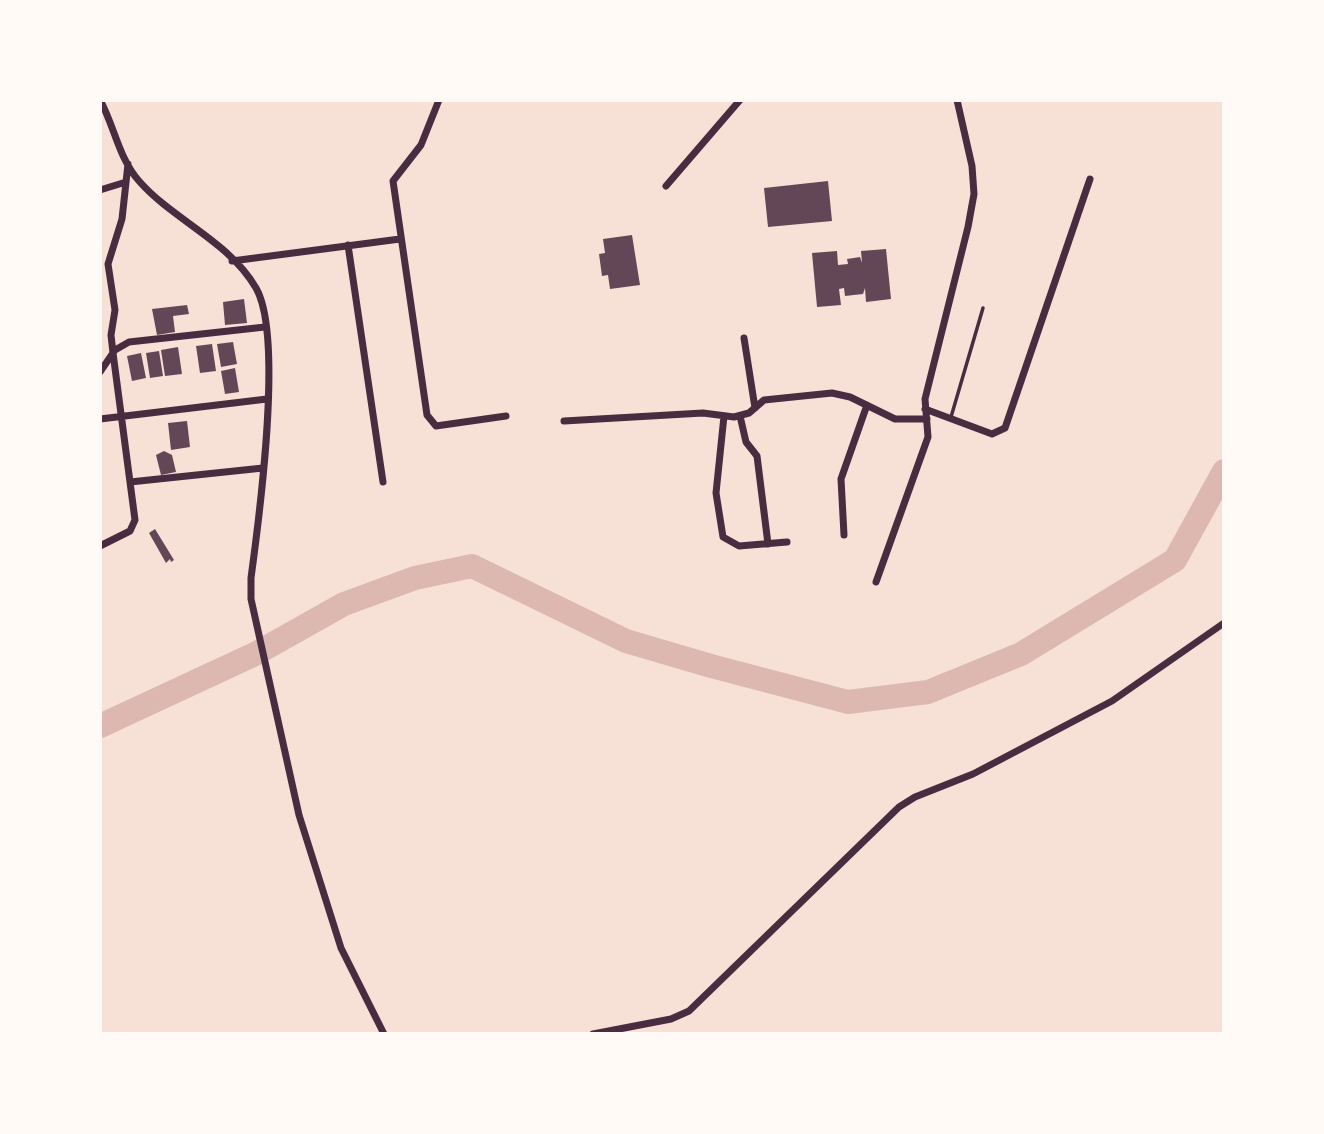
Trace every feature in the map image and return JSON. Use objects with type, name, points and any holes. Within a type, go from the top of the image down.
[{"type":"street","points":[[100,100],[128,163],[147,190],[201,230],[257,289],[265,327],[267,399],[264,468],[251,578],[251,600],[293,788],[341,948],[384,1034]]},
{"type":"street","points":[[439,100],[421,145],[393,181],[427,415],[436,426],[506,416]]},
{"type":"street","points":[[666,186],[740,100]]},
{"type":"street","points":[[876,582],[928,437],[925,409],[974,194],[972,166],[957,100]]},
{"type":"street","points":[[100,546],[130,531],[134,526],[111,335],[115,310],[108,264],[122,219],[128,163]]},
{"type":"street","points":[[925,409],[992,433],[1005,428],[1090,179]]},
{"type":"street","points":[[100,190],[126,182]]},
{"type":"street","points":[[232,261],[400,239]]},
{"type":"street","points":[[348,246],[383,482]]},
{"type":"street","points":[[100,372],[113,353],[128,342],[265,327]]},
{"type":"street","points":[[744,338],[755,408]]},
{"type":"street","points":[[564,421],[703,413],[740,416],[770,398],[832,393],[850,397],[895,419],[927,419]]},
{"type":"street","points":[[100,419],[122,419],[267,399]]},
{"type":"street","points":[[844,535],[841,479],[867,405]]},
{"type":"street","points":[[724,416],[716,493],[722,532],[732,545],[787,542]]},
{"type":"street","points":[[740,416],[746,442],[757,456],[768,544]]},
{"type":"street","points":[[130,482],[264,468]]},
{"type":"street","points":[[593,1034],[680,1016],[751,953],[899,807],[915,797],[973,774],[1112,701],[1224,623]]},
{"type":"lane","points":[[951,418],[983,308]]},
{"type":"building","points":[[828,181],[832,221],[768,227],[764,188]]},
{"type":"building","points":[[632,235],[640,285],[610,289],[608,275],[602,276],[599,254],[605,253],[603,239]]},
{"type":"building","points":[[886,249],[891,299],[866,302],[865,288],[863,294],[845,296],[844,288],[839,289],[841,305],[817,307],[812,253],[837,251],[838,265],[848,264],[847,259],[860,257],[862,263],[861,251]]},
{"type":"building","points":[[244,299],[247,323],[225,325],[223,302]]},
{"type":"building","points":[[187,305],[189,314],[173,316],[175,332],[157,335],[152,309]]},
{"type":"building","points":[[233,342],[237,364],[221,367],[217,344]]},
{"type":"building","points":[[212,344],[216,371],[200,373],[196,346]]},
{"type":"building","points":[[178,347],[182,374],[165,376],[161,350]]},
{"type":"building","points":[[159,351],[163,376],[150,378],[146,353]]},
{"type":"building","points":[[141,353],[146,378],[132,381],[127,356]]},
{"type":"building","points":[[235,368],[239,392],[225,394],[221,371]]},
{"type":"building","points":[[187,421],[190,447],[171,450],[168,423]]},
{"type":"building","points":[[164,451],[172,455],[176,472],[161,475],[156,455]]},
{"type":"building","points":[[155,529],[174,560],[171,562],[170,559],[166,563],[149,533]]},
{"type":"waterway","points":[[100,726],[255,654],[344,604],[415,578],[472,566],[626,641],[711,666],[848,702],[928,692],[1021,654],[1175,560],[1224,471]]}]
